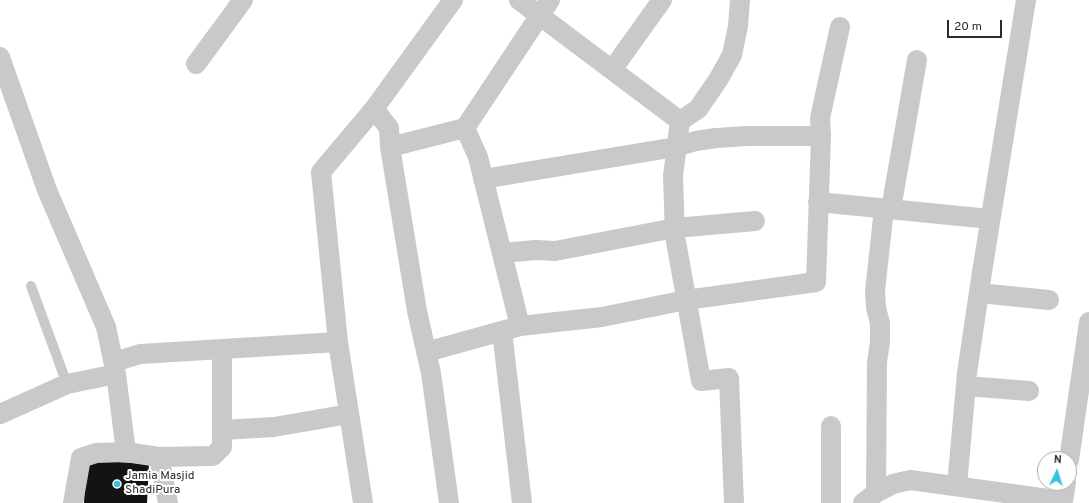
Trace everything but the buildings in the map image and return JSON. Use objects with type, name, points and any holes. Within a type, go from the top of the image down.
[{"type":"street","points":[[196,64],[243,0]]},
{"type":"street","points":[[363,503],[338,342],[321,172],[374,108],[454,0]]},
{"type":"street","points":[[519,0],[545,7],[612,70],[680,121]]},
{"type":"street","points":[[612,70],[662,0]]},
{"type":"street","points":[[734,503],[729,378],[700,381],[675,228],[673,176],[680,121],[698,109],[718,80],[732,55],[738,26],[740,0]]},
{"type":"street","points":[[957,486],[966,386],[979,293],[1026,0]]},
{"type":"street","points":[[390,147],[465,128],[545,7]]},
{"type":"street","points":[[426,352],[511,329],[602,317],[686,300],[816,282],[821,136],[820,118],[840,27]]},
{"type":"street","points":[[0,57],[47,190],[106,327],[115,368],[126,452]]},
{"type":"street","points":[[870,498],[877,362],[880,342],[880,324],[876,308],[875,291],[887,209],[916,60]]},
{"type":"street","points":[[374,108],[389,128],[390,147],[417,311],[431,373],[449,503]]},
{"type":"street","points":[[465,128],[478,157],[502,253],[511,329],[522,503]]},
{"type":"street","points":[[483,179],[676,147],[696,141],[747,136],[821,136]]},
{"type":"street","points":[[818,202],[990,219]]},
{"type":"street","points":[[502,253],[536,250],[555,251],[675,228],[755,222]]},
{"type":"street","points":[[979,293],[1049,300]]},
{"type":"street","points":[[1070,451],[1089,322]]},
{"type":"street","points":[[0,414],[67,384],[115,368],[140,354],[338,342]]},
{"type":"street","points":[[73,503],[81,458],[96,453],[126,452],[159,457],[213,456],[222,447],[222,349]]},
{"type":"street","points":[[966,386],[1029,391]]},
{"type":"street","points":[[222,430],[274,427],[349,414]]},
{"type":"street","points":[[831,426],[831,503]]},
{"type":"street","points":[[159,457],[168,503]]},
{"type":"street","points":[[870,498],[893,484],[910,480],[957,486],[1022,499],[1063,501],[1065,491]]},
{"type":"lane","points":[[31,286],[67,384]]},
{"type":"place","name":"Jamia Masjid ShadiPura","points":[[117,484]]}]
